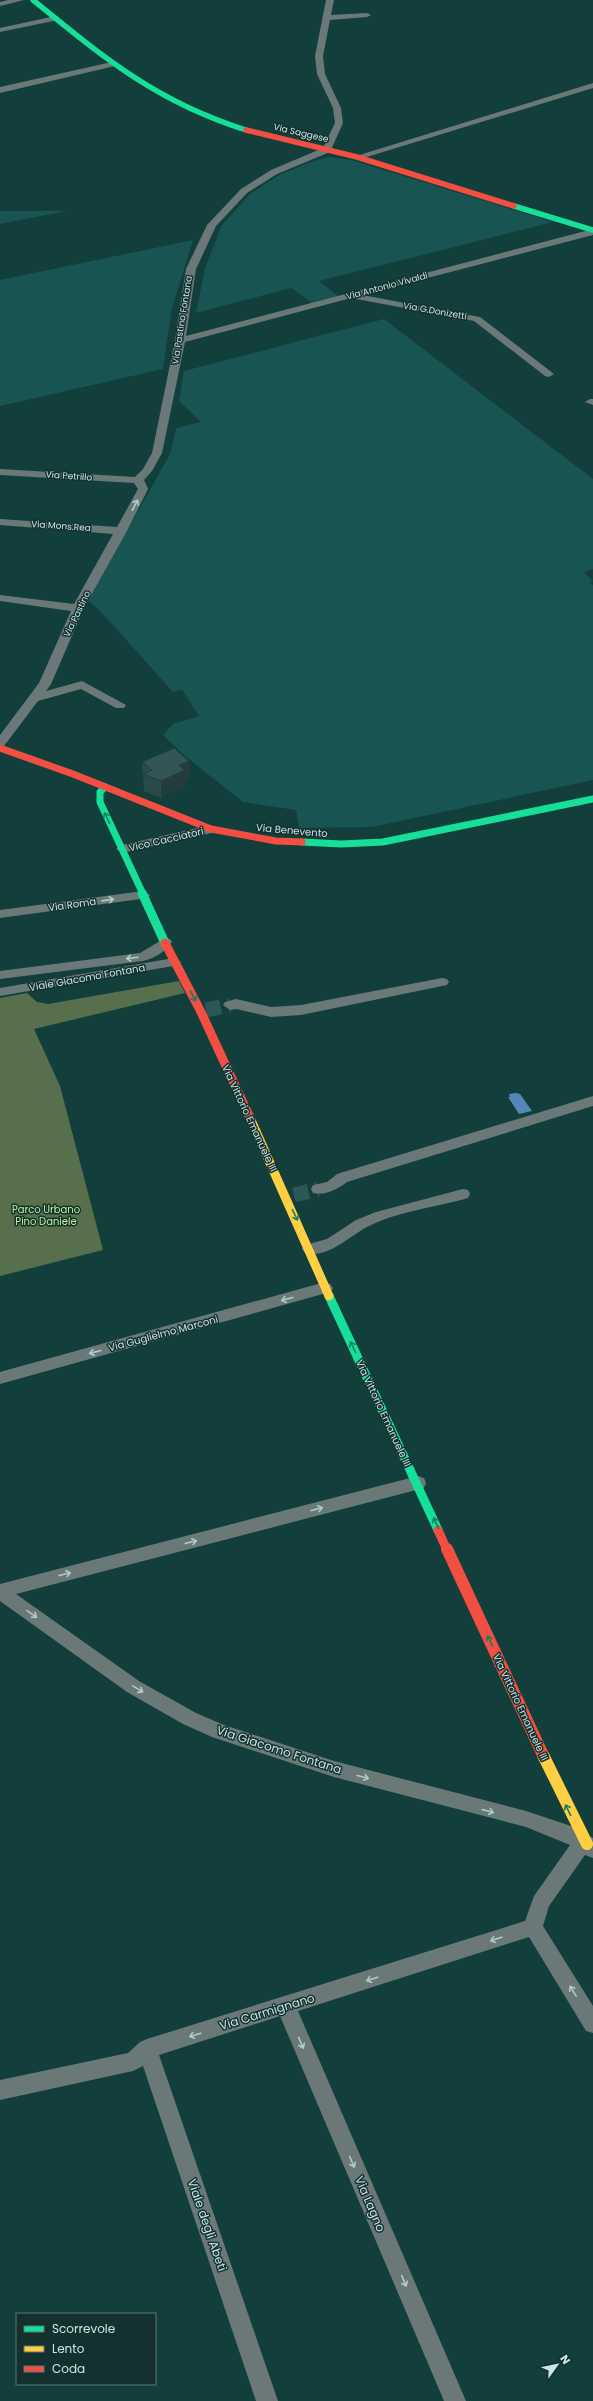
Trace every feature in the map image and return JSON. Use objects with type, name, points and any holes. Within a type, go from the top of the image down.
[{"type":"main road","name":"Via Saggese","points":[[33,0],[112,64],[154,92],[181,107],[228,125],[357,157],[593,231]]},
{"type":"main road","name":"Via Benevento","points":[[0,748],[105,787],[211,829],[276,841],[341,844],[382,842],[593,799]]},
{"type":"main road","name":"Via Vittorio Emanuele III","points":[[105,787],[100,792],[100,802],[122,850],[174,962],[204,1011],[290,1196],[325,1288],[418,1484],[569,1811],[591,1846]]},
{"type":"street","points":[[0,4],[20,0]]},
{"type":"street","points":[[327,150],[339,123],[337,108],[321,74],[319,56],[325,18],[330,0]]},
{"type":"street","points":[[325,18],[366,15]]},
{"type":"street","points":[[0,30],[55,18]]},
{"type":"street","points":[[0,90],[112,64]]},
{"type":"street","points":[[357,157],[593,85]]},
{"type":"street","name":"Via Pastino Fontana","points":[[138,480],[147,471],[156,453],[180,340],[191,269],[212,225],[244,191],[274,172],[327,150]]},
{"type":"street","name":"Via Antonio Vivaldi","points":[[180,340],[593,231]]},
{"type":"street","name":"Via G.Donizetti","points":[[350,296],[477,319],[549,374]]},
{"type":"street","name":"Via Petrillo","points":[[0,472],[138,480]]},
{"type":"street","name":"Via Pastino","points":[[0,743],[45,684],[78,608],[122,531],[143,489],[138,480]]},
{"type":"street","name":"Via Mons.Rea","points":[[0,522],[122,531]]},
{"type":"street","points":[[0,598],[78,608]]},
{"type":"street","points":[[35,698],[82,685],[120,705]]},
{"type":"street","name":"Vico Cacciatori","points":[[122,850],[211,829]]},
{"type":"street","name":"Via Roma","points":[[0,914],[143,895]]},
{"type":"street","points":[[0,975],[143,957],[156,951],[165,942]]},
{"type":"street","name":"Viale Giacomo Fontana","points":[[0,992],[174,962]]},
{"type":"street","points":[[230,1005],[236,1004],[271,1012],[301,1010],[442,982]]},
{"type":"street","points":[[318,1189],[332,1186],[342,1178],[593,1101]]},
{"type":"street","points":[[310,1249],[332,1243],[361,1224],[381,1216],[462,1194]]},
{"type":"street","name":"Via Guglielmo Marconi","points":[[0,1378],[325,1288]]},
{"type":"street","points":[[0,1591],[418,1484]]},
{"type":"street","name":"Via Giacomo Fontana","points":[[0,1591],[134,1686],[165,1705],[217,1730],[328,1767],[547,1826],[591,1846]]},
{"type":"street","points":[[591,1846],[579,1848],[541,1902],[533,1927],[593,2024]]},
{"type":"street","name":"Via Carmignano","points":[[0,2090],[132,2061],[147,2049],[286,2007],[533,1927]]},
{"type":"street","name":"Via Lagno","points":[[286,2007],[455,2401]]},
{"type":"street","name":"Viale degli Abeti","points":[[147,2049],[267,2401]]},
{"type":"shaded area","points":[[328,157],[351,160],[553,222],[319,281],[338,296],[312,303],[291,288],[196,313],[205,268],[222,225],[250,194],[279,175],[308,163]]},
{"type":"shaded area","points":[[0,211],[67,211],[0,224]]},
{"type":"shaded area","points":[[193,240],[172,308],[163,369],[0,406],[0,280]]},
{"type":"shaded area","points":[[384,319],[593,479],[593,569],[584,572],[593,581],[590,583],[593,585],[593,780],[372,827],[299,828],[296,810],[243,802],[185,756],[163,735],[173,724],[199,716],[182,690],[173,692],[112,624],[93,604],[88,601],[170,454],[176,428],[201,422],[179,401],[184,371]]},
{"type":"shaded area","points":[[509,1094],[520,1094],[532,1111],[519,1114],[508,1097],[510,1097]]},
{"type":"green space","name":"Parco Urbano Pino Daniele","points":[[179,981],[185,993],[34,1029],[60,1086],[103,1250],[0,1276],[0,998],[27,993],[37,1002],[48,1004]]},
{"type":"building","points":[[174,748],[189,761],[179,765],[185,770],[161,781],[143,774],[152,770],[142,762]]},
{"type":"tunnel","points":[[206,1010],[230,1005]]},
{"type":"tunnel","points":[[294,1195],[318,1189]]},
{"type":"traffic: fast","points":[[33,0],[108,60],[158,94],[185,108],[214,120],[246,130]]},
{"type":"traffic: fast","points":[[514,206],[593,230]]},
{"type":"traffic: fast","points":[[105,787],[100,792],[100,802],[165,943]]},
{"type":"traffic: fast","points":[[302,842],[341,844],[383,842],[593,799]]},
{"type":"traffic: fast","points":[[329,1296],[438,1530]]},
{"type":"traffic: slow","points":[[251,1120],[310,1249],[329,1296]]},
{"type":"traffic: slow","points":[[543,1755],[587,1844]]},
{"type":"traffic: jam","points":[[246,130],[357,157],[514,206]]},
{"type":"traffic: jam","points":[[0,748],[73,774],[211,829],[276,841],[302,842]]},
{"type":"traffic: jam","points":[[165,943],[201,1012],[251,1120]]},
{"type":"traffic: jam","points":[[438,1530],[543,1755]]}]
